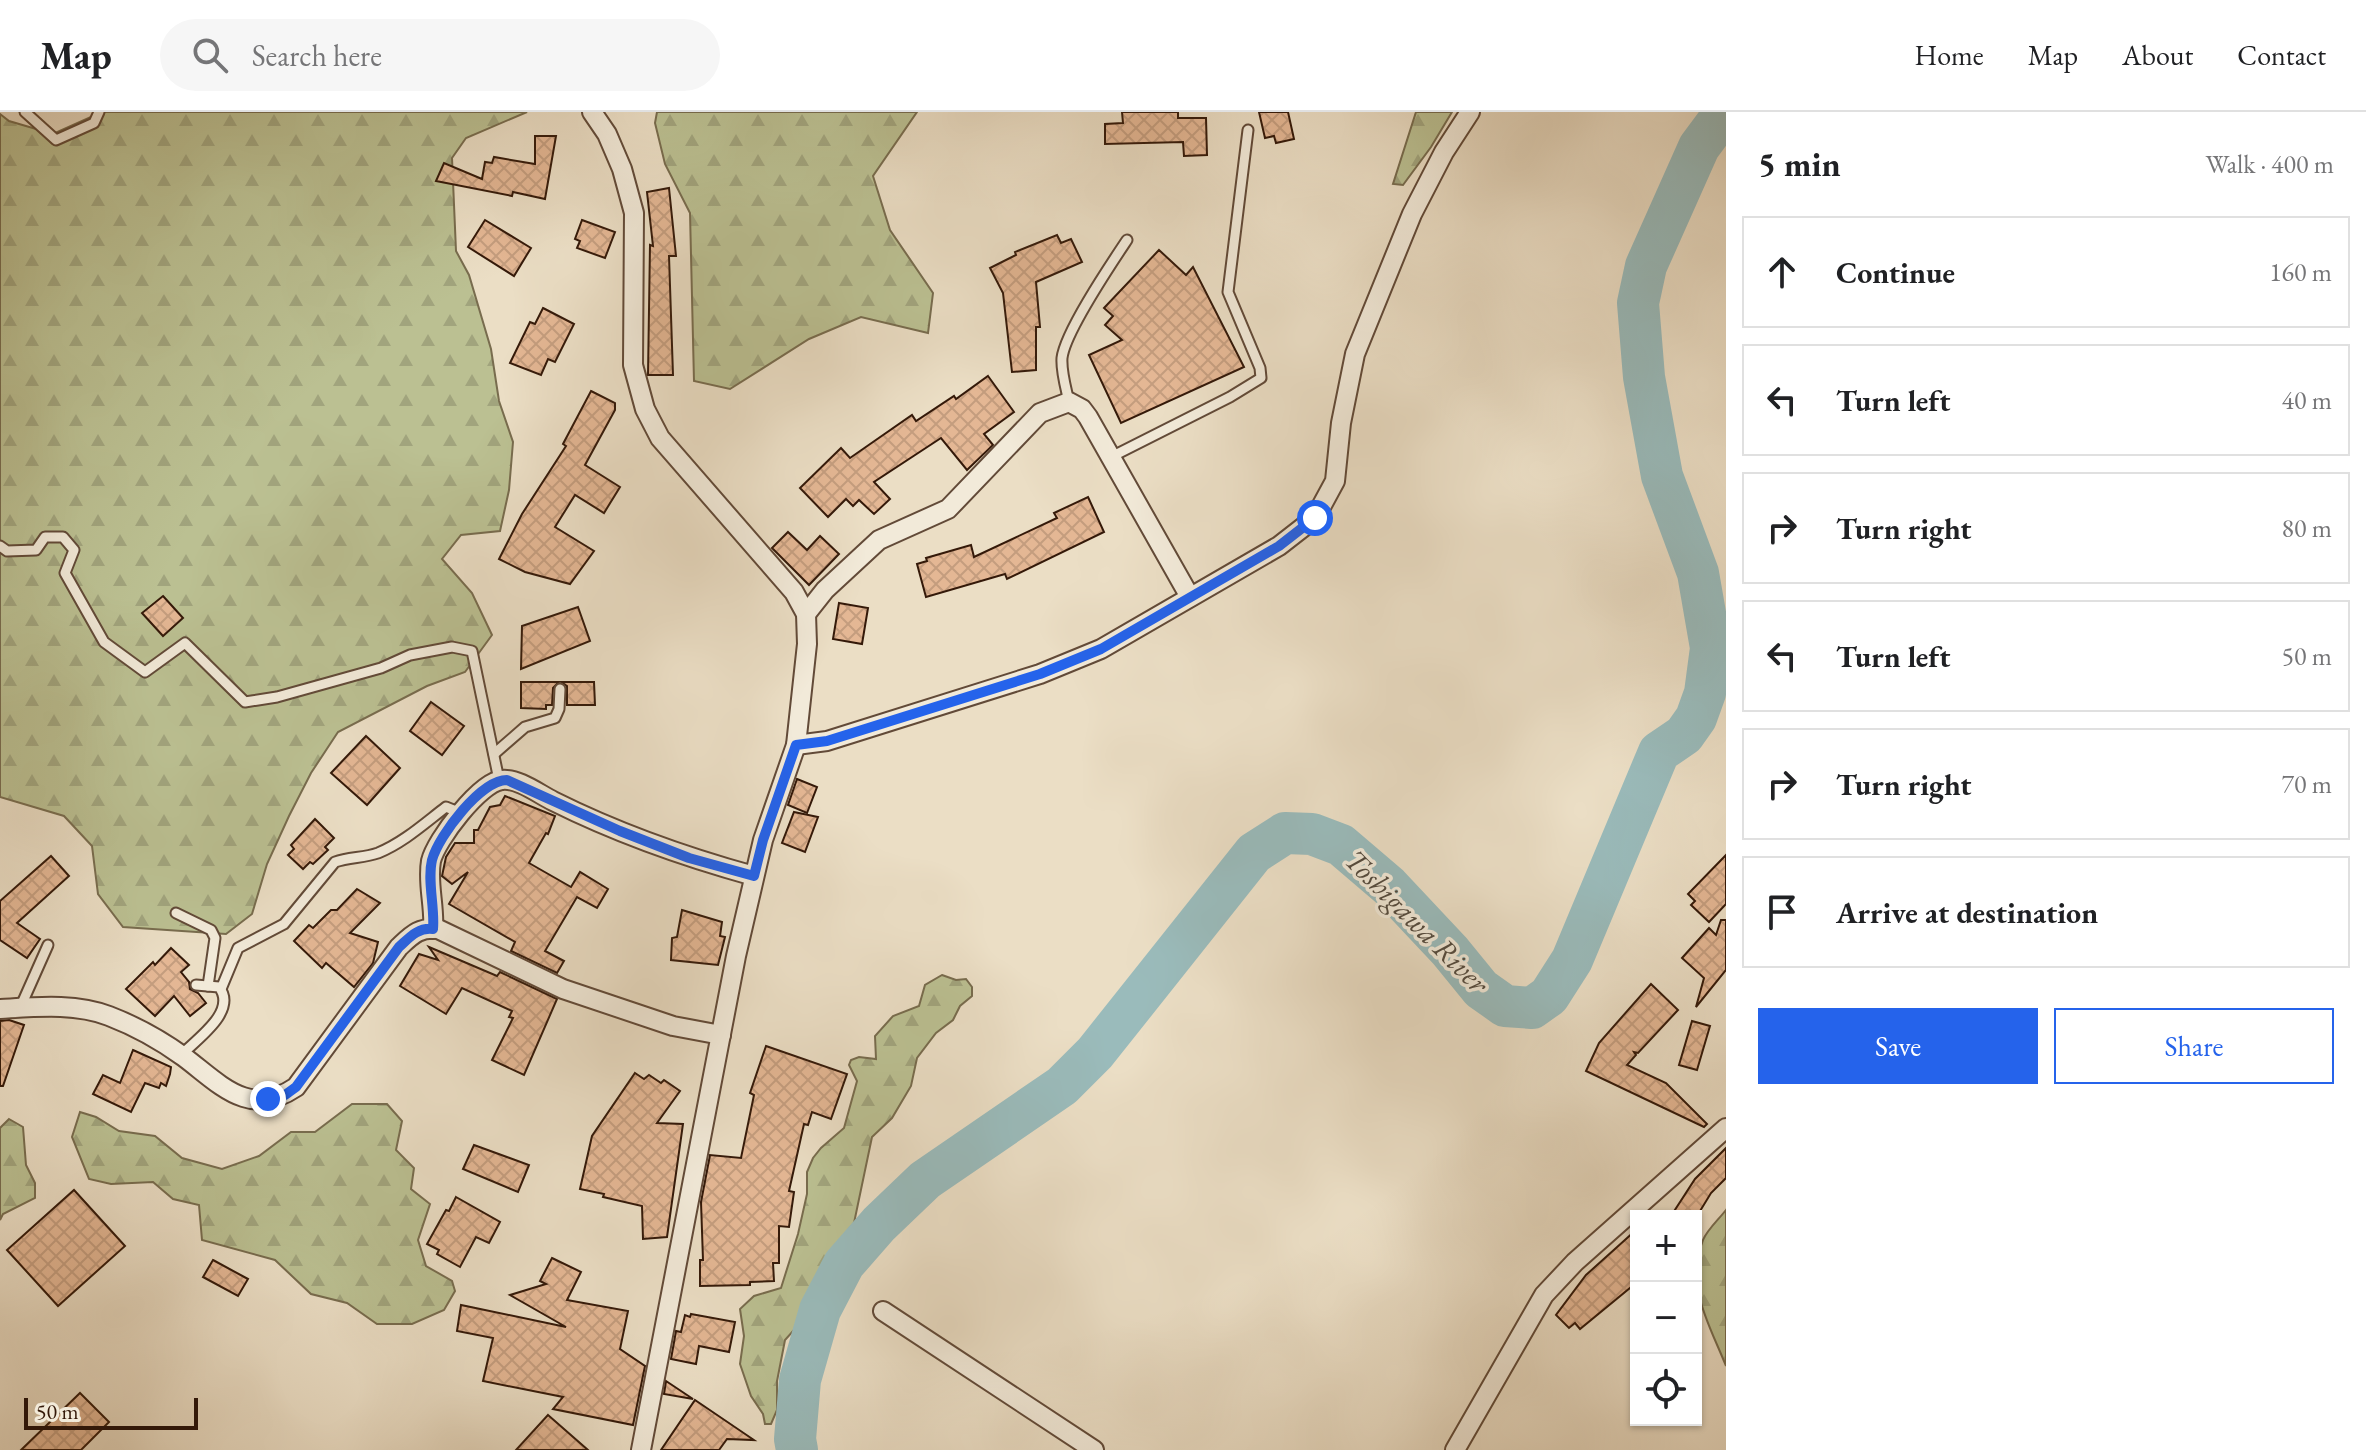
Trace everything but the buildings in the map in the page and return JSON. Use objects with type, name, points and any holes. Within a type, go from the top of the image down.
[{"type":"street","points":[[592,112],[607,134],[622,169],[634,213],[633,365],[645,409],[660,438],[794,592],[806,614],[804,688],[796,745],[763,840],[754,876],[641,1450]]},
{"type":"street","points":[[796,745],[827,741],[1040,674],[1101,649],[1279,546],[1315,518],[1335,481],[1341,423],[1355,354],[1412,214],[1444,152],[1470,112]]},
{"type":"street","points":[[806,614],[825,590],[879,540],[948,509],[1040,413],[1069,402],[1082,409],[1190,597]]},
{"type":"street","points":[[433,929],[431,861],[438,844],[461,813],[499,780],[518,783],[675,853],[754,876]]},
{"type":"street","points":[[0,1009],[89,1009],[141,1031],[181,1055],[216,1084],[240,1098],[268,1099],[285,1095],[296,1087],[399,947],[414,933],[426,928],[576,993],[673,1026],[721,1035]]},
{"type":"street","points":[[1455,1450],[1544,1295],[1575,1262],[1726,1128]]},
{"type":"street","points":[[883,1311],[1094,1450]]},
{"type":"lane","points":[[25,112],[56,140],[94,123],[99,112]]},
{"type":"lane","points":[[1111,457],[1261,378],[1260,368],[1228,292],[1248,130]]},
{"type":"lane","points":[[1069,402],[1062,358],[1065,345],[1127,240]]},
{"type":"lane","points":[[0,546],[7,551],[36,550],[45,537],[63,537],[74,550],[65,573],[104,642],[145,672],[185,643],[245,702],[277,697],[381,668],[410,655],[452,647],[472,651],[499,780]]},
{"type":"lane","points":[[494,754],[525,727],[555,718],[559,709],[560,689]]},
{"type":"lane","points":[[221,989],[238,948],[284,924],[335,862],[377,853],[408,837],[446,807],[461,813]]},
{"type":"lane","points":[[176,913],[211,930],[215,938],[208,986]]},
{"type":"lane","points":[[20,1008],[48,945]]},
{"type":"lane","points":[[181,1055],[224,1007],[221,989],[196,985]]},
{"type":"green space","points":[[102,112],[527,112],[466,138],[452,158],[456,251],[469,275],[491,349],[499,401],[513,442],[509,490],[500,531],[461,535],[442,559],[472,593],[492,635],[465,672],[427,686],[338,732],[311,773],[289,816],[267,864],[252,914],[226,934],[123,927],[98,894],[92,846],[64,816],[0,797],[0,114],[9,121],[53,134]]},
{"type":"green space","points":[[657,112],[917,112],[873,176],[890,230],[933,293],[928,333],[861,317],[809,339],[730,389],[694,381],[690,213],[665,164],[655,123]]},
{"type":"green space","points":[[1416,112],[1452,112],[1403,185],[1393,184]]},
{"type":"green space","points":[[942,975],[956,980],[966,979],[972,987],[972,996],[917,1058],[911,1086],[892,1118],[872,1137],[854,1223],[841,1239],[814,1287],[803,1320],[785,1340],[777,1381],[777,1410],[771,1424],[765,1424],[740,1364],[744,1336],[740,1309],[754,1296],[781,1288],[807,1194],[807,1172],[821,1148],[844,1128],[857,1081],[849,1065],[851,1060],[859,1057],[876,1059],[875,1036],[893,1016],[919,1006],[925,985]]},
{"type":"green space","points":[[352,1104],[387,1104],[402,1121],[396,1150],[414,1168],[411,1189],[430,1204],[418,1240],[426,1266],[452,1281],[455,1291],[444,1310],[412,1324],[377,1324],[347,1303],[311,1294],[275,1260],[202,1240],[199,1205],[173,1199],[153,1182],[111,1184],[89,1179],[72,1137],[80,1112],[96,1117],[119,1131],[155,1136],[182,1158],[222,1169],[259,1156],[291,1132],[315,1132]]},
{"type":"green space","points":[[9,1119],[23,1127],[26,1165],[35,1183],[35,1198],[3,1214],[0,1220],[0,1128]]},
{"type":"green space","points":[[1726,1210],[1726,1366],[1702,1307],[1702,1243],[1710,1228]]},
{"type":"waterway","name":"Toshigawa River","points":[[797,1450],[795,1439],[800,1380],[820,1310],[844,1264],[879,1224],[925,1180],[1062,1086],[1095,1053],[1254,853],[1285,833],[1312,834],[1341,845],[1389,886],[1481,989],[1505,1006],[1532,1008],[1549,996],[1572,960],[1659,752],[1684,735],[1696,718],[1705,693],[1711,648],[1698,573],[1662,476],[1644,377],[1638,303],[1646,266],[1699,147],[1725,112]]},
{"type":"route","points":[[268,1099],[285,1095],[296,1087],[399,947],[414,933],[426,928],[433,929],[431,861],[438,844],[457,818],[491,784],[499,780],[518,783],[620,831],[689,858],[754,876],[763,840],[796,745],[827,741],[1040,674],[1101,649],[1279,546],[1315,518]]}]
